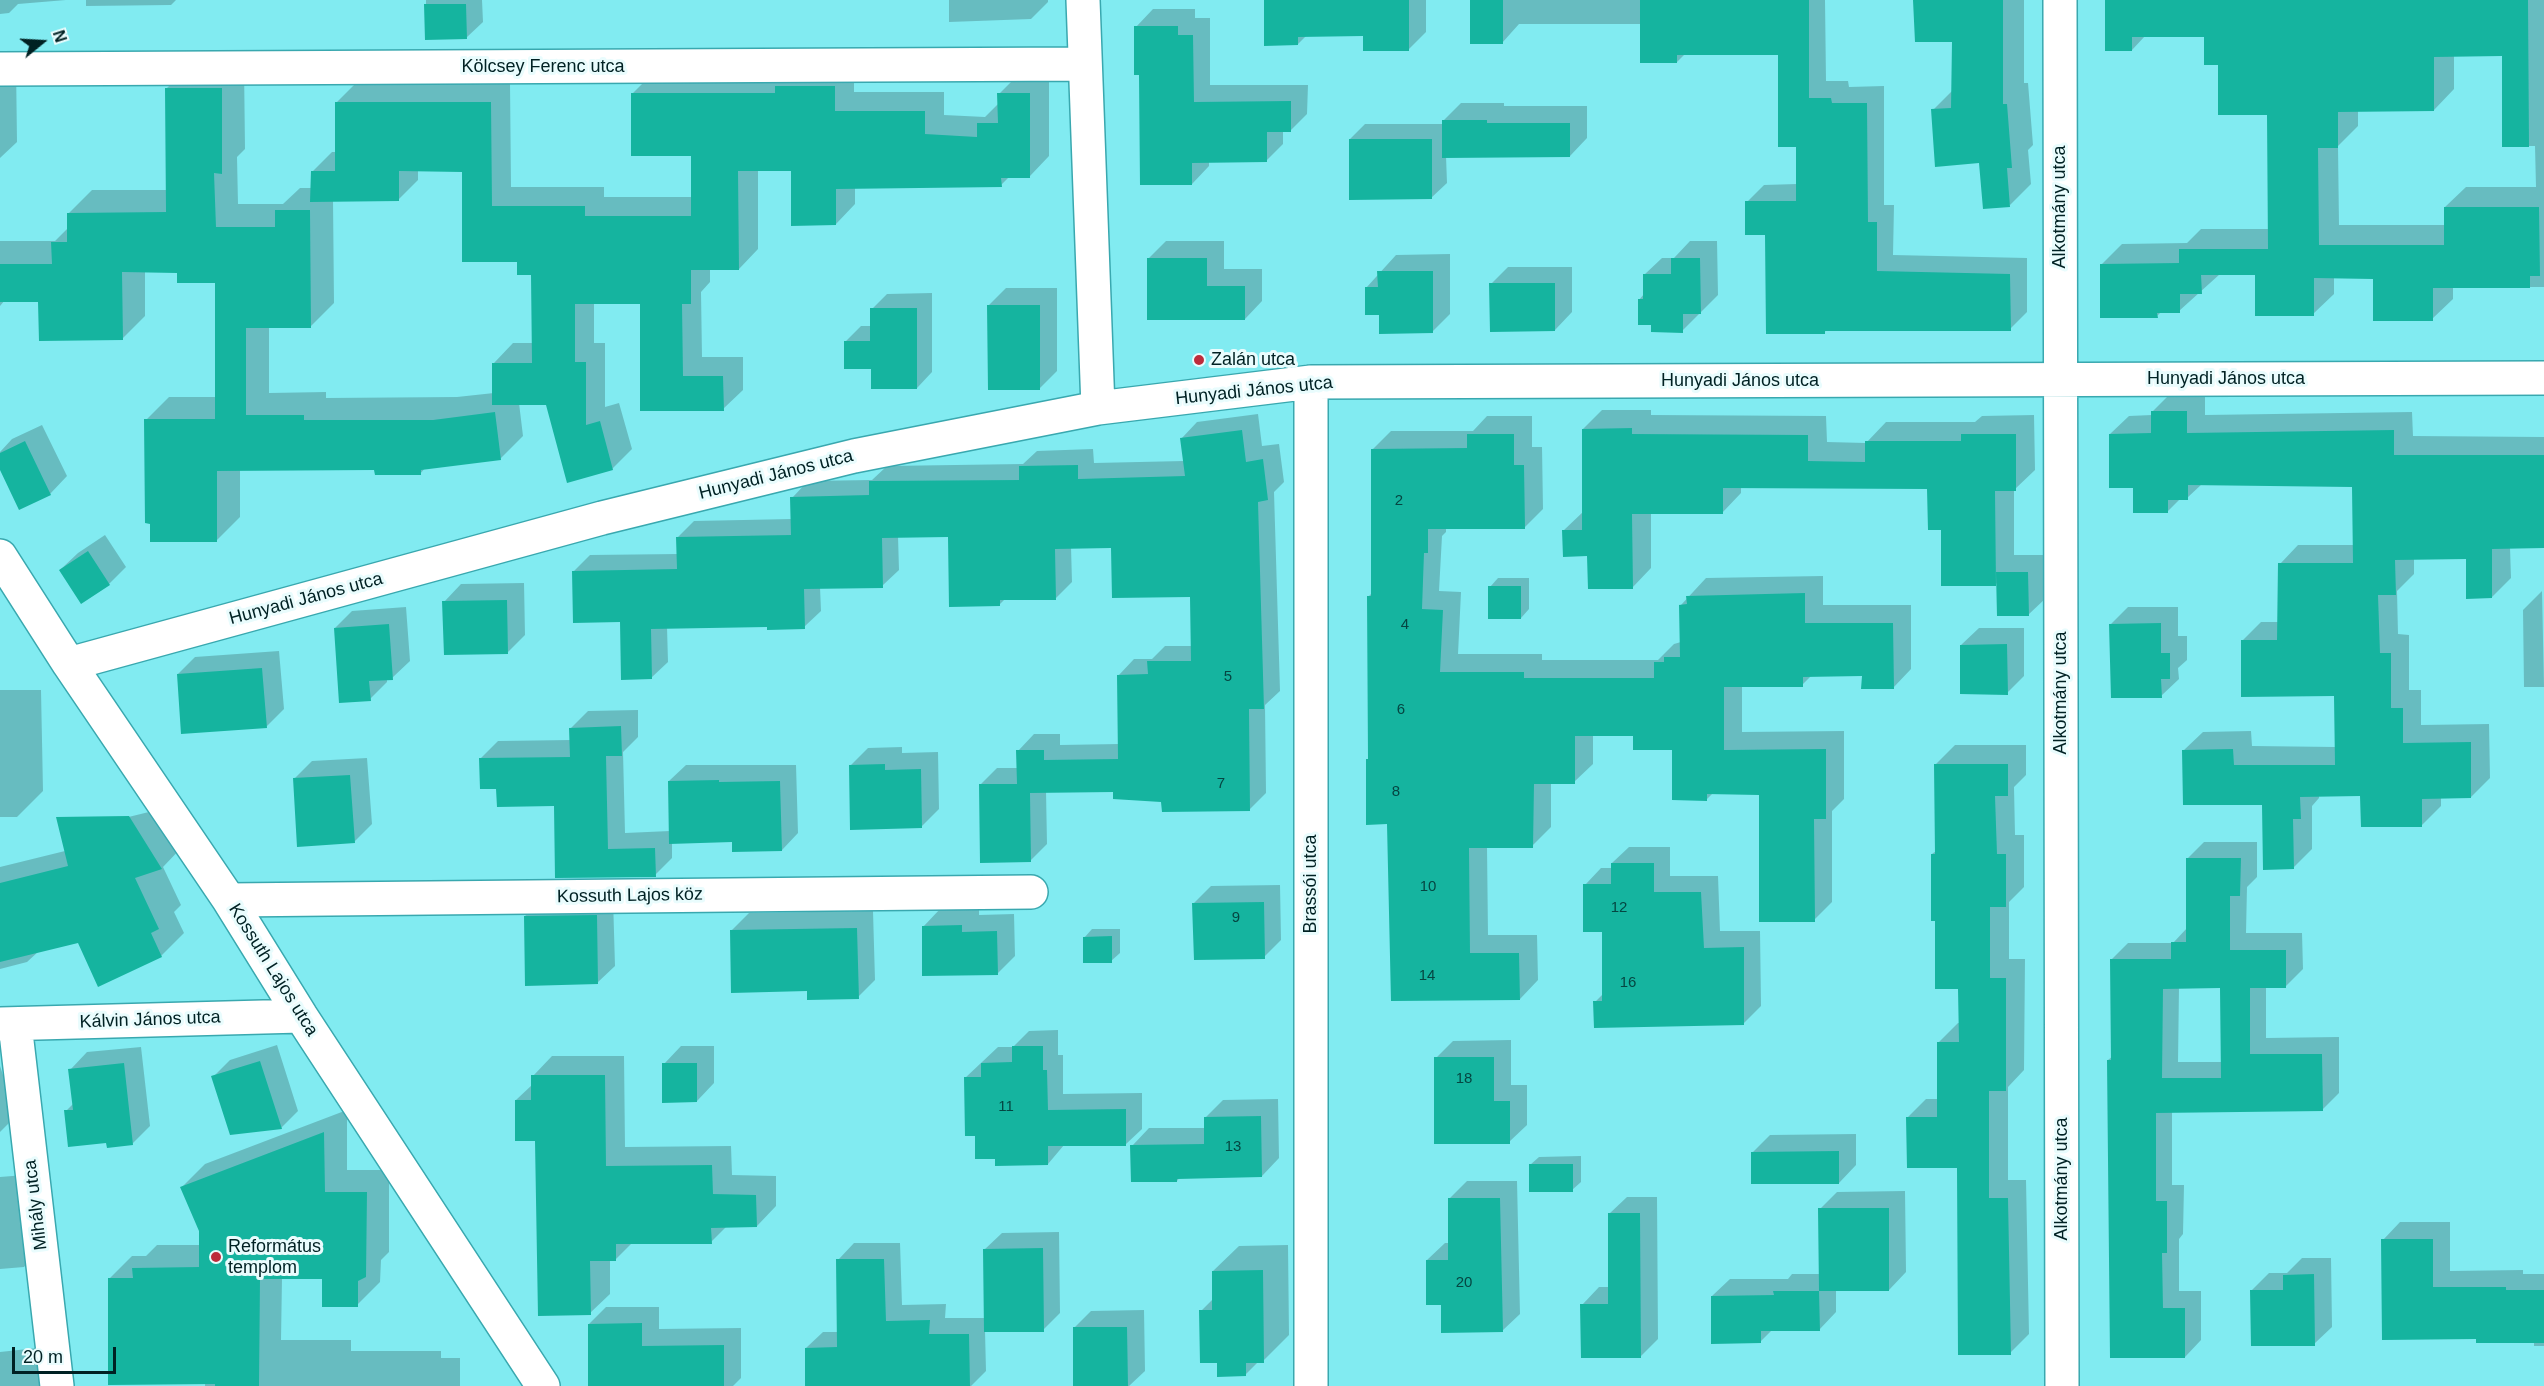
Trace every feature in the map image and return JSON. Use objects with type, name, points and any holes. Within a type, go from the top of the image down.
[{"type":"street","points":[[1083,0],[1098,408]]},
{"type":"street","name":"Alkotmány utca","points":[[2060,0],[2062,1386]]},
{"type":"street","name":"Kölcsey Ferenc utca","points":[[0,69],[1085,64]]},
{"type":"street","name":"Hunyadi János utca","points":[[69,664],[625,512],[854,456],[1098,408],[1311,382],[2544,378]]},
{"type":"street","name":"Brassói utca","points":[[1311,382],[1311,1386]]},
{"type":"street","name":"Kossuth Lajos utca","points":[[0,556],[69,664],[229,900],[301,1016],[543,1386]]},
{"type":"street","name":"Kossuth Lajos köz","points":[[229,900],[1031,892]]},
{"type":"street","name":"Kálvin János utca","points":[[7,1024],[301,1016]]},
{"type":"street","name":"Mihály utca","points":[[7,1024],[57,1386]]},
{"type":"building","points":[[1264,0],[1409,0],[1409,51],[1363,51],[1363,36],[1298,37],[1298,45],[1264,46]]},
{"type":"building","points":[[1470,0],[1503,0],[1503,44],[1470,44]]},
{"type":"building","points":[[1640,0],[1809,0],[1809,98],[1831,98],[1832,103],[1867,103],[1868,222],[1877,222],[1877,271],[2010,274],[2011,331],[1825,331],[1825,334],[1766,334],[1765,235],[1745,235],[1745,201],[1796,201],[1796,147],[1778,147],[1778,55],[1677,55],[1677,63],[1640,63]]},
{"type":"building","points":[[1913,0],[2003,0],[2003,104],[2007,104],[2012,168],[2007,168],[2010,207],[1983,209],[1979,163],[1935,167],[1931,109],[1951,108],[1952,42],[1915,42]]},
{"type":"building","points":[[2105,0],[2528,0],[2529,147],[2502,147],[2502,56],[2434,57],[2434,111],[2338,112],[2338,148],[2318,148],[2319,245],[2444,245],[2444,207],[2539,207],[2540,276],[2530,276],[2530,288],[2433,288],[2433,321],[2373,321],[2373,279],[2314,278],[2314,316],[2255,316],[2255,275],[2201,275],[2202,294],[2180,294],[2180,313],[2157,313],[2158,318],[2100,318],[2100,264],[2179,263],[2179,249],[2268,249],[2267,115],[2218,115],[2218,65],[2204,65],[2204,37],[2132,37],[2132,51],[2105,51]]},
{"type":"building","points":[[424,4],[466,4],[467,39],[425,40]]},
{"type":"building","points":[[1134,26],[1178,26],[1178,35],[1193,35],[1194,102],[1291,101],[1291,132],[1267,132],[1267,162],[1192,163],[1192,185],[1140,185],[1139,75],[1134,75]]},
{"type":"building","points":[[775,86],[835,86],[835,111],[925,111],[925,134],[977,137],[977,123],[998,123],[997,93],[1030,93],[1030,178],[1001,178],[1002,187],[836,189],[836,225],[791,226],[791,171],[738,171],[739,270],[691,270],[691,304],[682,304],[683,376],[723,376],[724,411],[640,411],[640,304],[575,304],[575,362],[586,362],[586,425],[600,421],[613,470],[567,483],[546,405],[492,405],[492,363],[532,363],[531,275],[517,275],[517,262],[462,262],[462,172],[399,171],[399,201],[310,202],[311,171],[335,171],[335,102],[491,102],[492,206],[585,206],[585,216],[691,216],[691,156],[631,156],[631,93],[775,93]]},
{"type":"building","points":[[165,88],[222,88],[222,174],[214,173],[216,227],[275,227],[275,210],[310,210],[311,328],[246,328],[246,415],[304,415],[304,420],[433,420],[495,412],[501,460],[421,470],[421,475],[375,475],[374,470],[217,471],[217,542],[150,542],[150,524],[145,523],[144,419],[215,419],[215,283],[177,283],[177,273],[122,272],[123,340],[39,341],[38,302],[0,302],[0,264],[52,264],[51,242],[67,242],[67,213],[166,212]]},
{"type":"building","points":[[1442,120],[1487,120],[1487,123],[1570,123],[1570,157],[1442,158]]},
{"type":"building","points":[[1349,139],[1432,139],[1432,199],[1349,200]]},
{"type":"building","points":[[1147,258],[1207,258],[1207,286],[1245,286],[1245,320],[1147,320]]},
{"type":"building","points":[[1671,258],[1700,258],[1701,314],[1683,314],[1683,333],[1651,332],[1651,325],[1638,325],[1638,299],[1643,299],[1643,274],[1671,274]]},
{"type":"building","points":[[1377,271],[1433,271],[1433,333],[1379,334],[1379,315],[1365,315],[1365,287],[1378,287]]},
{"type":"building","points":[[1489,283],[1555,283],[1555,331],[1490,332]]},
{"type":"building","points":[[987,305],[1040,305],[1040,390],[988,390]]},
{"type":"building","points":[[870,308],[917,308],[917,389],[871,389],[871,369],[844,369],[844,341],[870,341]]},
{"type":"building","points":[[2151,411],[2187,411],[2187,433],[2394,430],[2394,455],[2544,455],[2544,548],[2492,549],[2492,598],[2466,599],[2466,559],[2395,560],[2396,595],[2378,595],[2380,653],[2391,653],[2391,708],[2403,708],[2403,743],[2471,742],[2471,798],[2422,799],[2422,827],[2361,827],[2360,796],[2300,797],[2301,819],[2293,819],[2294,869],[2263,870],[2262,805],[2183,805],[2182,750],[2233,749],[2234,765],[2335,765],[2334,696],[2241,697],[2241,640],[2277,640],[2278,563],[2353,563],[2352,487],[2188,485],[2188,500],[2168,500],[2168,513],[2133,513],[2133,488],[2109,488],[2109,434],[2151,433]]},
{"type":"building","points":[[1632,428],[1632,434],[1808,435],[1808,461],[1865,462],[1865,441],[1961,441],[1961,434],[2016,434],[2016,491],[1995,491],[1996,586],[1941,586],[1941,530],[1928,530],[1927,489],[1723,488],[1723,514],[1632,514],[1633,589],[1588,589],[1587,556],[1563,557],[1562,530],[1582,530],[1582,429]]},
{"type":"building","points":[[1242,430],[1246,462],[1263,459],[1268,500],[1258,502],[1264,709],[1249,709],[1250,811],[1162,812],[1161,802],[1113,799],[1113,792],[1030,793],[1031,862],[980,863],[979,784],[1017,784],[1016,750],[1044,750],[1044,760],[1118,759],[1117,675],[1148,674],[1147,661],[1191,661],[1190,597],[1112,598],[1111,548],[1055,549],[1056,600],[1000,600],[1000,606],[949,607],[948,537],[882,538],[883,588],[804,589],[805,629],[767,630],[767,627],[651,629],[652,679],[621,680],[620,622],[573,623],[572,571],[677,569],[676,537],[791,535],[790,497],[869,495],[869,481],[1019,480],[1019,466],[1078,465],[1078,479],[1185,476],[1180,438]]},
{"type":"building","points":[[1467,434],[1514,434],[1514,465],[1524,465],[1525,529],[1428,529],[1428,553],[1424,553],[1422,609],[1443,610],[1440,672],[1524,672],[1524,678],[1654,678],[1654,662],[1664,662],[1664,657],[1680,657],[1679,605],[1687,604],[1686,596],[1805,593],[1805,623],[1893,623],[1894,689],[1861,689],[1862,676],[1803,677],[1803,687],[1724,687],[1724,750],[1826,749],[1826,819],[1814,819],[1815,922],[1759,922],[1759,795],[1707,794],[1707,801],[1672,800],[1672,750],[1633,750],[1633,736],[1575,736],[1575,784],[1534,784],[1533,848],[1469,848],[1470,953],[1519,953],[1520,1000],[1391,1001],[1387,824],[1366,825],[1367,596],[1371,596],[1371,449],[1467,448]]},
{"type":"building","points":[[25,441],[51,495],[19,510],[0,470],[0,453]]},
{"type":"building","points":[[88,551],[110,585],[81,604],[59,570]]},
{"type":"building","points":[[1996,572],[2028,572],[2029,616],[1997,616]]},
{"type":"building","points":[[1488,586],[1521,586],[1521,619],[1488,619]]},
{"type":"building","points":[[507,600],[508,654],[444,655],[442,601]]},
{"type":"building","points":[[2161,623],[2161,653],[2170,653],[2170,679],[2161,679],[2162,698],[2111,698],[2109,624]]},
{"type":"building","points":[[389,624],[393,680],[369,681],[371,701],[339,703],[334,628]]},
{"type":"building","points":[[2007,644],[2008,695],[1960,694],[1960,645]]},
{"type":"building","points":[[262,668],[267,728],[181,734],[177,674]]},
{"type":"building","points":[[621,726],[622,756],[606,756],[608,849],[655,848],[656,877],[555,878],[554,806],[497,807],[496,789],[480,789],[479,758],[570,757],[569,728]]},
{"type":"building","points":[[885,764],[885,770],[921,769],[922,828],[850,830],[849,765]]},
{"type":"building","points":[[1934,764],[2008,764],[2008,796],[1995,796],[1997,854],[2006,854],[2006,907],[1990,907],[1990,978],[2006,978],[2006,1091],[1989,1091],[1989,1198],[2008,1198],[2011,1355],[1958,1355],[1957,1168],[1907,1168],[1906,1117],[1937,1117],[1937,1042],[1959,1042],[1958,989],[1935,989],[1935,921],[1931,921],[1931,854],[1935,854]]},
{"type":"building","points":[[350,775],[355,843],[297,847],[293,778]]},
{"type":"building","points":[[719,780],[719,782],[780,781],[782,851],[732,852],[732,842],[669,844],[668,781]]},
{"type":"building","points":[[129,816],[162,869],[135,878],[159,929],[151,933],[162,957],[98,987],[78,943],[0,962],[0,883],[68,866],[56,817]]},
{"type":"building","points":[[2186,858],[2241,858],[2240,896],[2230,896],[2230,950],[2286,950],[2286,988],[2250,988],[2250,1054],[2322,1054],[2323,1111],[2156,1113],[2156,1201],[2167,1201],[2167,1253],[2162,1253],[2163,1308],[2185,1308],[2185,1358],[2110,1358],[2107,1060],[2111,1060],[2110,959],[2171,959],[2171,942],[2186,942]],"holes":[[[2220,988],[2221,1078],[2162,1078],[2163,989]]]},
{"type":"building","points":[[1611,863],[1654,863],[1654,892],[1701,892],[1704,948],[1744,947],[1744,1025],[1594,1028],[1593,1001],[1602,1001],[1602,932],[1583,932],[1583,884],[1611,884]]},
{"type":"building","points":[[1264,902],[1265,959],[1194,960],[1192,903]]},
{"type":"building","points":[[597,915],[598,984],[525,986],[524,916]]},
{"type":"building","points":[[962,925],[962,932],[997,931],[998,975],[922,976],[922,926]]},
{"type":"building","points":[[857,928],[859,999],[807,1000],[807,991],[731,993],[730,930]]},
{"type":"building","points":[[1112,936],[1112,963],[1083,963],[1083,937]]},
{"type":"building","points":[[1012,1046],[1043,1046],[1043,1070],[1047,1070],[1048,1110],[1126,1109],[1126,1146],[1048,1146],[1048,1165],[995,1166],[995,1159],[975,1159],[975,1136],[965,1136],[964,1077],[981,1077],[981,1063],[1012,1062]]},
{"type":"building","points":[[1434,1057],[1494,1057],[1494,1101],[1510,1101],[1510,1144],[1434,1144]]},
{"type":"building","points":[[260,1061],[282,1129],[230,1135],[211,1076]]},
{"type":"building","points":[[124,1063],[133,1145],[107,1148],[106,1143],[68,1147],[64,1110],[73,1110],[68,1069]]},
{"type":"building","points":[[662,1063],[697,1063],[697,1102],[662,1103]]},
{"type":"building","points":[[531,1075],[605,1075],[606,1166],[712,1165],[713,1194],[756,1195],[757,1227],[711,1228],[712,1244],[616,1244],[616,1261],[590,1261],[591,1315],[538,1316],[535,1141],[515,1141],[515,1100],[531,1100]]},
{"type":"building","points":[[1261,1116],[1262,1177],[1131,1182],[1130,1145],[1204,1144],[1204,1117]]},
{"type":"building","points":[[324,1132],[325,1192],[367,1192],[366,1277],[358,1281],[358,1307],[322,1307],[322,1279],[260,1279],[259,1386],[108,1385],[108,1278],[133,1278],[132,1268],[199,1267],[199,1231],[180,1187]]},
{"type":"building","points":[[1839,1151],[1839,1184],[1751,1184],[1751,1152]]},
{"type":"building","points":[[1529,1164],[1573,1164],[1573,1192],[1529,1192]]},
{"type":"building","points":[[1448,1198],[1500,1198],[1503,1332],[1441,1333],[1441,1305],[1426,1305],[1426,1260],[1448,1260]]},
{"type":"building","points":[[1818,1208],[1889,1208],[1889,1291],[1819,1291]]},
{"type":"building","points":[[1608,1213],[1640,1213],[1641,1358],[1581,1358],[1580,1304],[1608,1304]]},
{"type":"building","points":[[2381,1239],[2433,1239],[2433,1287],[2506,1287],[2506,1290],[2544,1290],[2544,1343],[2476,1343],[2476,1339],[2382,1340]]},
{"type":"building","points":[[1043,1248],[1044,1332],[984,1332],[983,1249]]},
{"type":"building","points":[[836,1259],[884,1259],[886,1321],[930,1320],[929,1334],[969,1334],[970,1386],[805,1386],[805,1348],[837,1347]]},
{"type":"building","points":[[1263,1270],[1264,1363],[1246,1363],[1246,1376],[1217,1377],[1217,1363],[1200,1363],[1199,1310],[1212,1310],[1212,1271]]},
{"type":"building","points":[[2314,1274],[2315,1346],[2251,1346],[2250,1290],[2283,1290],[2283,1275]]},
{"type":"building","points":[[1773,1291],[1819,1291],[1820,1331],[1761,1331],[1761,1343],[1711,1344],[1711,1296],[1774,1295]]},
{"type":"building","points":[[642,1323],[642,1346],[724,1345],[724,1386],[588,1386],[588,1324]]},
{"type":"building","points":[[1073,1327],[1127,1327],[1128,1386],[1073,1386]]},
{"type":"place","name":"Zalán utca","points":[[1199,360]]},
{"type":"place","name":"Református templom","points":[[216,1257]]}]
